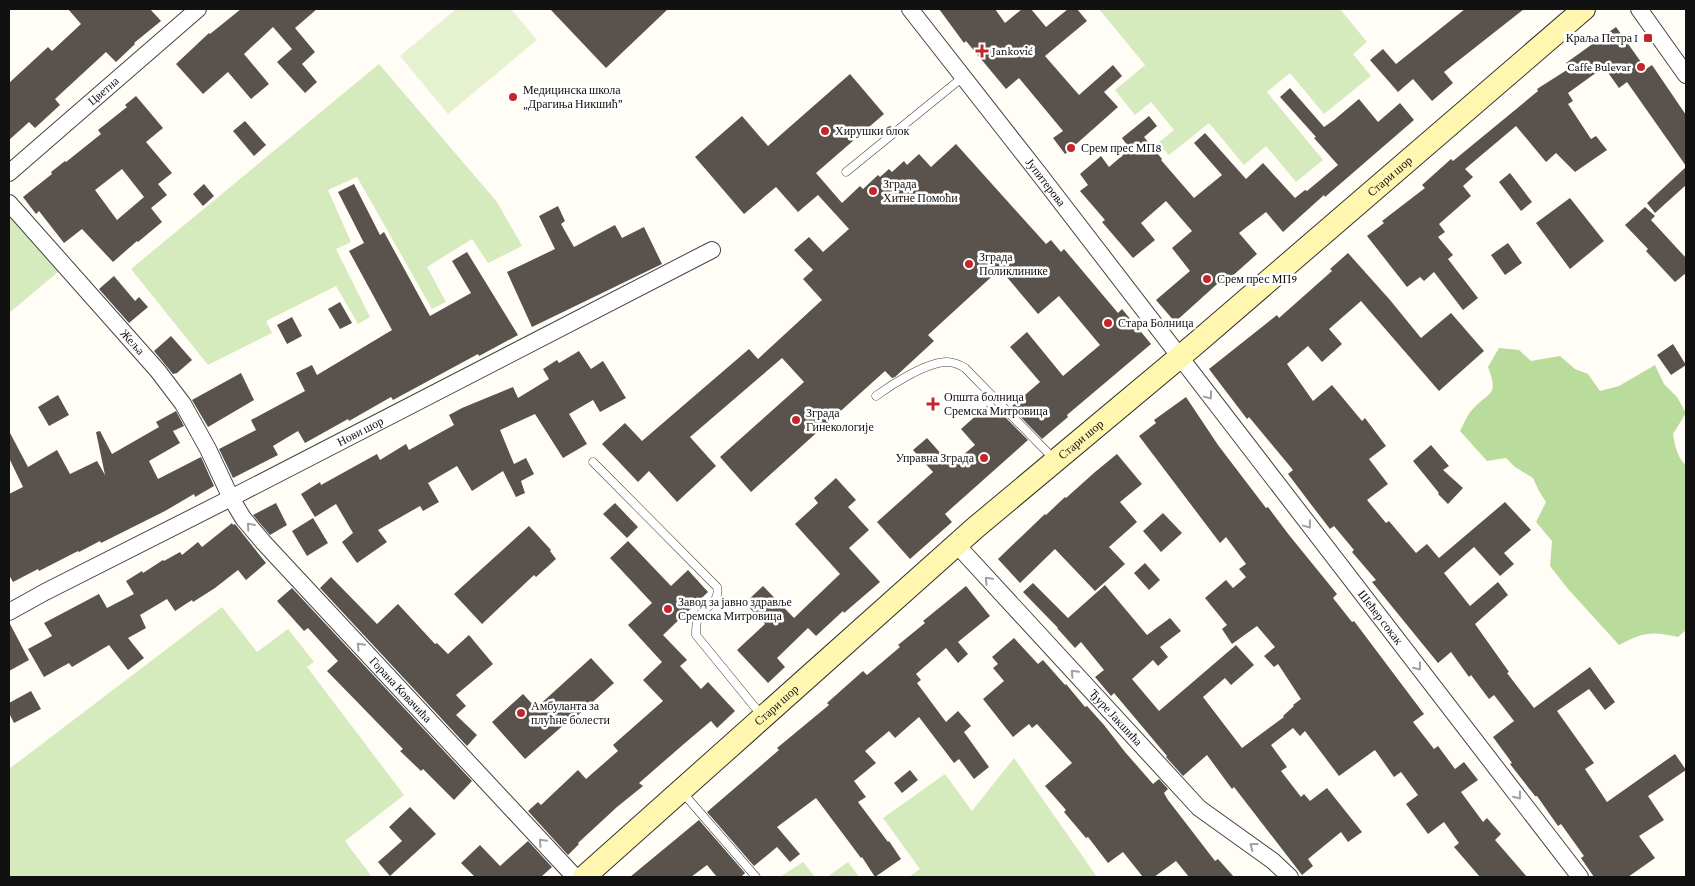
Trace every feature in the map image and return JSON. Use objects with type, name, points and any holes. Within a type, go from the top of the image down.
[{"type":"main road","name":"Стари шор","points":[[584,877],[956,544],[1180,357],[1584,9]]},
{"type":"street","name":"Цветна","points":[[9,173],[198,9]]},
{"type":"street","name":"Јупитерова","points":[[910,9],[1180,357]]},
{"type":"street","points":[[1639,9],[1686,75]]},
{"type":"street","name":"Жеља","points":[[9,203],[158,370],[184,404],[231,498]]},
{"type":"street","name":"Нови шор","points":[[9,612],[712,250]]},
{"type":"street","name":"Шећер сокак","points":[[1180,357],[1580,877]]},
{"type":"street","name":"Горана Ковачића","points":[[231,498],[243,518],[264,543],[575,877]]},
{"type":"street","name":"Ђуре Јакшића","points":[[956,544],[1199,808],[1273,860],[1290,877]]},
{"type":"lane","points":[[846,172],[963,77]]},
{"type":"lane","points":[[876,396],[888,387],[938,363],[956,363],[965,368],[1055,460]]},
{"type":"lane","points":[[593,462],[716,587],[718,592],[716,599],[698,618],[696,635],[764,717]]},
{"type":"lane","points":[[682,791],[756,877]]},
{"type":"green space","points":[[456,9],[511,9],[537,40],[448,114],[400,56]]},
{"type":"green space","points":[[1099,9],[1340,9],[1367,42],[1353,54],[1371,76],[1324,114],[1290,73],[1267,92],[1323,160],[1296,182],[1266,146],[1244,165],[1209,123],[1169,155],[1158,143],[1174,130],[1151,102],[1135,115],[1115,90],[1145,65]]},
{"type":"green space","points":[[379,64],[497,202],[522,246],[488,263],[472,239],[427,267],[446,302],[432,309],[357,177],[328,190],[351,242],[336,249],[370,317],[358,324],[336,286],[266,321],[272,333],[208,365],[131,269]]},
{"type":"green space","points":[[9,197],[58,272],[9,313]]},
{"type":"green space","points":[[1499,348],[1519,350],[1531,361],[1560,356],[1575,369],[1588,374],[1600,391],[1619,386],[1655,365],[1664,384],[1677,397],[1686,413],[1673,434],[1678,455],[1686,465],[1686,630],[1678,637],[1654,633],[1635,637],[1619,645],[1568,589],[1550,566],[1552,541],[1536,522],[1546,502],[1533,478],[1515,467],[1506,458],[1487,461],[1460,431],[1470,412],[1493,389],[1488,367]]},
{"type":"green space","points":[[222,607],[257,652],[288,629],[314,662],[307,667],[404,795],[345,841],[372,877],[9,877],[9,769]]},
{"type":"green space","points":[[1014,758],[1097,877],[909,877],[920,869],[883,818],[945,774],[972,811]]},
{"type":"green space","points":[[803,862],[815,877],[780,877]]},
{"type":"green space","points":[[848,862],[859,877],[827,877]]},
{"type":"building","points":[[68,9],[150,9],[161,21],[134,43],[116,62],[106,52],[55,99],[60,105],[35,128],[29,122],[9,140],[9,83],[48,47],[52,51],[81,24]]},
{"type":"building","points":[[241,9],[317,9],[295,28],[315,52],[302,64],[317,82],[305,93],[277,62],[292,49],[273,27],[244,54],[269,84],[251,99],[228,72],[203,94],[176,64],[209,33]]},
{"type":"building","points":[[550,9],[668,9],[606,68]]},
{"type":"building","points":[[939,9],[995,9],[1005,23],[1022,9],[1031,9],[1046,27],[1068,9],[1077,9],[1087,21],[1045,56],[1079,95],[1113,65],[1122,76],[1104,92],[1118,107],[1065,154],[1053,138],[1063,131],[1019,78],[1006,89],[966,41],[964,43]]},
{"type":"building","points":[[1465,9],[1524,9],[1444,72],[1453,83],[1432,101],[1413,79],[1398,92],[1370,60],[1383,49],[1396,64]]},
{"type":"building","points":[[1616,27],[1646,69],[1652,65],[1686,115],[1686,166],[1627,82],[1619,88],[1604,67],[1568,93],[1573,101],[1568,104],[1591,139],[1596,136],[1607,150],[1575,172],[1556,153],[1546,162],[1516,126],[1465,169],[1473,177],[1463,186],[1471,196],[1439,224],[1445,232],[1438,237],[1453,255],[1448,259],[1478,298],[1463,310],[1434,272],[1424,281],[1420,277],[1407,287],[1367,236],[1384,223],[1382,221],[1425,188],[1422,185],[1451,159],[1453,161],[1538,91],[1537,89],[1570,68],[1566,63]]},
{"type":"building","points":[[850,74],[884,114],[816,173],[842,203],[860,186],[863,189],[878,175],[880,177],[889,169],[892,172],[904,161],[907,165],[919,154],[931,167],[956,144],[1046,244],[1051,240],[1061,252],[1064,249],[1118,313],[1122,309],[1151,344],[1067,415],[1068,417],[1042,439],[1011,407],[1040,382],[1010,347],[1027,332],[1063,376],[1100,345],[1059,296],[1038,314],[1000,269],[928,335],[934,341],[895,377],[892,378],[885,371],[751,492],[720,457],[804,382],[782,358],[690,437],[716,466],[677,502],[649,471],[638,482],[602,444],[625,423],[642,441],[749,349],[758,359],[822,300],[803,279],[813,270],[794,250],[809,237],[823,252],[849,229],[818,195],[798,212],[776,187],[744,214],[695,157],[742,116],[768,146]]},
{"type":"building","points":[[1290,88],[1324,127],[1359,99],[1378,122],[1400,103],[1414,120],[1283,232],[1266,212],[1239,233],[1257,254],[1229,279],[1226,276],[1175,322],[1156,300],[1190,271],[1172,248],[1192,231],[1166,201],[1141,223],[1155,240],[1133,258],[1102,222],[1105,220],[1080,191],[1088,185],[1080,174],[1101,156],[1109,167],[1130,149],[1122,138],[1149,116],[1157,126],[1144,137],[1194,198],[1222,175],[1194,143],[1205,133],[1246,179],[1263,163],[1295,198],[1305,190],[1307,191],[1338,165],[1280,97]]},
{"type":"building","points":[[136,96],[163,128],[146,142],[172,173],[158,184],[167,195],[151,208],[162,222],[113,262],[82,229],[64,243],[39,211],[36,214],[23,197],[52,174],[51,172],[101,134],[98,130],[127,107],[125,105]],"holes":[[[122,169],[144,197],[117,220],[95,190]]]},
{"type":"building","points":[[245,121],[266,145],[254,156],[233,131]]},
{"type":"building","points":[[1686,167],[1686,185],[1655,213],[1647,203]]},
{"type":"building","points":[[1510,173],[1532,202],[1521,211],[1499,182]]},
{"type":"building","points":[[204,184],[214,196],[203,206],[193,194]]},
{"type":"building","points":[[354,184],[380,235],[384,232],[430,316],[471,293],[452,261],[467,252],[518,335],[479,356],[478,354],[393,400],[391,397],[305,443],[298,431],[273,446],[278,455],[233,478],[219,449],[256,430],[251,420],[305,391],[296,373],[312,365],[317,375],[392,330],[349,251],[364,243],[338,192]]},
{"type":"building","points":[[1570,198],[1604,241],[1570,269],[1536,223]]},
{"type":"building","points":[[558,206],[565,221],[561,224],[574,247],[615,225],[622,238],[644,227],[662,264],[532,327],[507,272],[555,249],[539,216]]},
{"type":"building","points":[[1645,207],[1655,216],[1651,220],[1686,258],[1686,273],[1675,282],[1625,225]]},
{"type":"building","points":[[1508,243],[1522,263],[1505,275],[1491,255]]},
{"type":"building","points":[[1348,253],[1421,338],[1451,313],[1484,351],[1439,391],[1361,301],[1329,329],[1342,344],[1322,362],[1308,346],[1287,364],[1313,401],[1332,385],[1362,421],[1365,418],[1386,446],[1369,459],[1388,484],[1367,500],[1386,523],[1389,521],[1416,553],[1427,544],[1439,558],[1505,502],[1531,530],[1504,553],[1514,564],[1500,576],[1474,547],[1444,573],[1470,606],[1498,582],[1508,595],[1475,624],[1509,672],[1507,673],[1534,708],[1590,667],[1615,702],[1605,710],[1589,689],[1557,711],[1594,763],[1585,769],[1607,802],[1675,754],[1686,770],[1648,796],[1664,820],[1639,836],[1655,858],[1628,877],[1594,877],[1581,858],[1584,856],[1561,824],[1558,826],[1537,796],[1535,796],[1510,764],[1512,763],[1493,737],[1514,721],[1494,695],[1489,699],[1471,675],[1469,677],[1451,652],[1438,663],[1372,582],[1376,580],[1352,552],[1354,550],[1334,526],[1330,529],[1288,474],[1293,470],[1249,417],[1247,419],[1209,369],[1277,315],[1279,318],[1332,271],[1330,269]]},
{"type":"building","points":[[114,276],[135,301],[139,297],[148,307],[129,323],[99,289]]},
{"type":"building","points":[[340,302],[352,323],[340,329],[328,309]]},
{"type":"building","points":[[292,317],[302,336],[287,344],[277,325]]},
{"type":"building","points":[[171,336],[192,360],[177,373],[173,374],[154,351]]},
{"type":"building","points":[[1673,344],[1686,365],[1671,375],[1657,355]]},
{"type":"building","points":[[579,351],[591,369],[603,361],[626,398],[600,412],[593,400],[569,414],[587,444],[563,458],[535,414],[500,430],[514,464],[526,458],[534,474],[521,481],[525,493],[516,497],[503,471],[472,491],[457,466],[428,483],[439,502],[423,511],[420,506],[378,530],[387,542],[357,563],[342,542],[353,533],[336,504],[315,517],[301,494],[320,482],[321,485],[377,454],[380,460],[406,444],[409,450],[454,425],[449,415],[462,408],[513,387],[518,398],[549,379],[543,369],[557,360],[559,363]]},
{"type":"building","points":[[241,373],[254,400],[208,427],[192,400]]},
{"type":"building","points":[[58,395],[69,415],[49,426],[38,407]]},
{"type":"building","points":[[1186,397],[1218,445],[1266,508],[1268,507],[1337,594],[1333,598],[1352,622],[1354,621],[1424,714],[1413,722],[1434,749],[1438,746],[1455,769],[1464,762],[1478,780],[1461,792],[1483,822],[1487,818],[1501,834],[1495,840],[1527,877],[1480,877],[1454,847],[1459,843],[1444,822],[1428,834],[1406,804],[1418,795],[1401,772],[1394,777],[1375,750],[1339,776],[1305,731],[1300,736],[1293,728],[1271,745],[1287,767],[1281,771],[1301,797],[1304,794],[1310,801],[1327,788],[1362,832],[1348,842],[1341,832],[1308,859],[1313,866],[1302,875],[1234,787],[1232,789],[1207,755],[1183,776],[1114,693],[1111,696],[1095,677],[1104,670],[1081,642],[1075,648],[1023,592],[1033,583],[1068,618],[1105,585],[1147,635],[1170,618],[1181,631],[1160,647],[1168,657],[1158,666],[1153,660],[1132,679],[1159,711],[1236,645],[1254,665],[1231,685],[1225,678],[1203,697],[1242,748],[1284,717],[1293,705],[1301,699],[1278,664],[1274,667],[1264,656],[1275,647],[1257,626],[1232,644],[1222,629],[1227,625],[1205,598],[1226,580],[1233,588],[1246,577],[1239,569],[1246,564],[1226,537],[1220,543],[1139,436],[1156,423],[1154,420]]},
{"type":"building","points":[[988,405],[998,417],[1002,414],[1028,440],[945,514],[952,522],[910,559],[877,522],[933,472],[913,450],[927,438],[951,465],[975,445],[961,429]]},
{"type":"building","points":[[176,411],[184,426],[173,431],[180,443],[149,461],[158,479],[201,457],[214,486],[195,497],[194,494],[165,511],[101,543],[100,541],[13,582],[9,575],[9,494],[23,487],[9,458],[9,431],[28,467],[57,450],[70,474],[97,461],[105,475],[96,432],[100,431],[112,454],[159,427],[156,422]]},
{"type":"building","points":[[1431,445],[1449,466],[1443,470],[1463,488],[1448,504],[1413,461]]},
{"type":"building","points":[[1117,454],[1142,484],[1120,502],[1137,522],[1109,547],[1125,564],[1095,591],[1055,549],[1020,583],[998,559],[1045,514]]},
{"type":"building","points":[[836,478],[856,500],[848,507],[869,530],[849,548],[880,582],[844,613],[843,611],[816,636],[808,628],[777,658],[785,667],[768,683],[737,650],[765,624],[745,603],[763,586],[794,618],[840,574],[795,524],[818,503],[814,498]]},
{"type":"building","points":[[276,503],[287,525],[270,535],[253,515]]},
{"type":"building","points":[[615,503],[638,527],[627,538],[603,514]]},
{"type":"building","points":[[1163,513],[1182,533],[1161,552],[1143,531]]},
{"type":"building","points":[[313,518],[328,543],[307,556],[292,531]]},
{"type":"building","points":[[232,523],[233,525],[235,524],[266,563],[246,580],[238,570],[215,588],[175,611],[167,599],[140,615],[146,628],[128,638],[144,658],[128,670],[109,645],[72,667],[69,663],[44,677],[28,649],[52,636],[44,623],[99,594],[107,608],[134,594],[126,581],[180,552],[182,555],[198,542],[202,547]]},
{"type":"building","points":[[529,526],[551,550],[556,559],[536,577],[534,575],[482,624],[454,594]]},
{"type":"building","points":[[628,541],[671,586],[688,570],[708,592],[663,635],[687,660],[680,666],[701,689],[708,682],[735,711],[717,728],[711,721],[685,743],[639,783],[643,786],[617,807],[578,843],[568,855],[528,811],[538,802],[541,805],[578,770],[586,779],[618,751],[613,745],[663,701],[643,680],[662,662],[628,625],[652,603],[610,558]]},
{"type":"building","points":[[1145,563],[1160,580],[1149,590],[1134,573]]},
{"type":"building","points":[[331,577],[377,624],[398,604],[435,644],[437,643],[448,654],[469,635],[493,664],[456,695],[466,706],[456,715],[477,735],[467,746],[320,588]]},
{"type":"building","points":[[966,586],[990,616],[958,642],[968,654],[958,663],[946,648],[916,674],[921,680],[917,683],[946,722],[958,711],[971,726],[964,732],[989,767],[974,779],[959,759],[954,763],[919,717],[895,738],[889,731],[865,751],[876,763],[854,781],[866,797],[858,802],[901,859],[875,877],[862,857],[816,798],[777,827],[800,854],[790,862],[777,847],[754,866],[707,812],[779,750],[777,748],[829,705],[827,703],[863,671],[867,675],[900,647],[898,645],[925,623],[923,621]]},
{"type":"building","points":[[292,588],[472,781],[454,800],[423,769],[421,771],[400,751],[403,749],[327,671],[338,661],[308,628],[304,631],[277,601]]},
{"type":"building","points":[[9,622],[29,660],[9,671]]},
{"type":"building","points":[[1014,638],[1038,664],[1043,660],[1085,707],[1087,706],[1153,784],[1159,779],[1168,789],[1164,793],[1168,800],[1215,861],[1218,859],[1234,877],[1189,877],[1176,861],[1154,877],[1143,877],[1123,852],[1108,863],[1088,837],[1086,838],[1064,812],[1066,810],[1045,786],[1072,763],[1037,724],[1032,728],[1029,724],[1013,737],[983,699],[1004,681],[993,668],[998,664],[992,657]]},
{"type":"building","name":"Амбуланта за плућне болести","points":[[591,658],[614,683],[525,759],[492,722],[523,694],[536,708]]},
{"type":"building","points":[[31,691],[41,709],[14,723],[9,713],[9,703]]},
{"type":"building","points":[[910,770],[918,780],[902,793],[894,783]]},
{"type":"building","points":[[410,807],[436,834],[390,876],[378,862],[402,841],[389,827]]},
{"type":"building","points":[[699,820],[745,873],[741,877],[717,877],[707,865],[691,877],[630,877]]},
{"type":"building","points":[[528,841],[552,867],[541,877],[475,877],[461,863],[480,845],[500,866]]},
{"type":"place","name":"Краља Петра I","points":[[1648,38]]},
{"type":"place","name":"Janković","points":[[982,51]]},
{"type":"place","name":"Caffe Bulevar","points":[[1641,67]]},
{"type":"place","name":"Медицинска школа „Драгиња Никшић”","points":[[513,97]]},
{"type":"place","name":"Хирушки блок","points":[[825,131]]},
{"type":"place","name":"Срем прес МП8","points":[[1071,148]]},
{"type":"place","name":"Зграда Хитне Помоћи","points":[[873,191]]},
{"type":"place","name":"Зграда Поликлинике","points":[[969,264]]},
{"type":"place","name":"Срем прес МП9","points":[[1207,279]]},
{"type":"place","name":"Стара Болница","points":[[1108,323]]},
{"type":"place","name":"Општа болница Сремска Митровица","points":[[933,404]]},
{"type":"place","name":"Зграда Гинекологије","points":[[796,420]]},
{"type":"place","name":"Управна Зграда","points":[[984,458]]},
{"type":"place","name":"Завод за јавно здравље Сремска Митровица","points":[[668,609]]},
{"type":"place","name":"Амбуланта за плућне болести","points":[[521,713]]}]
